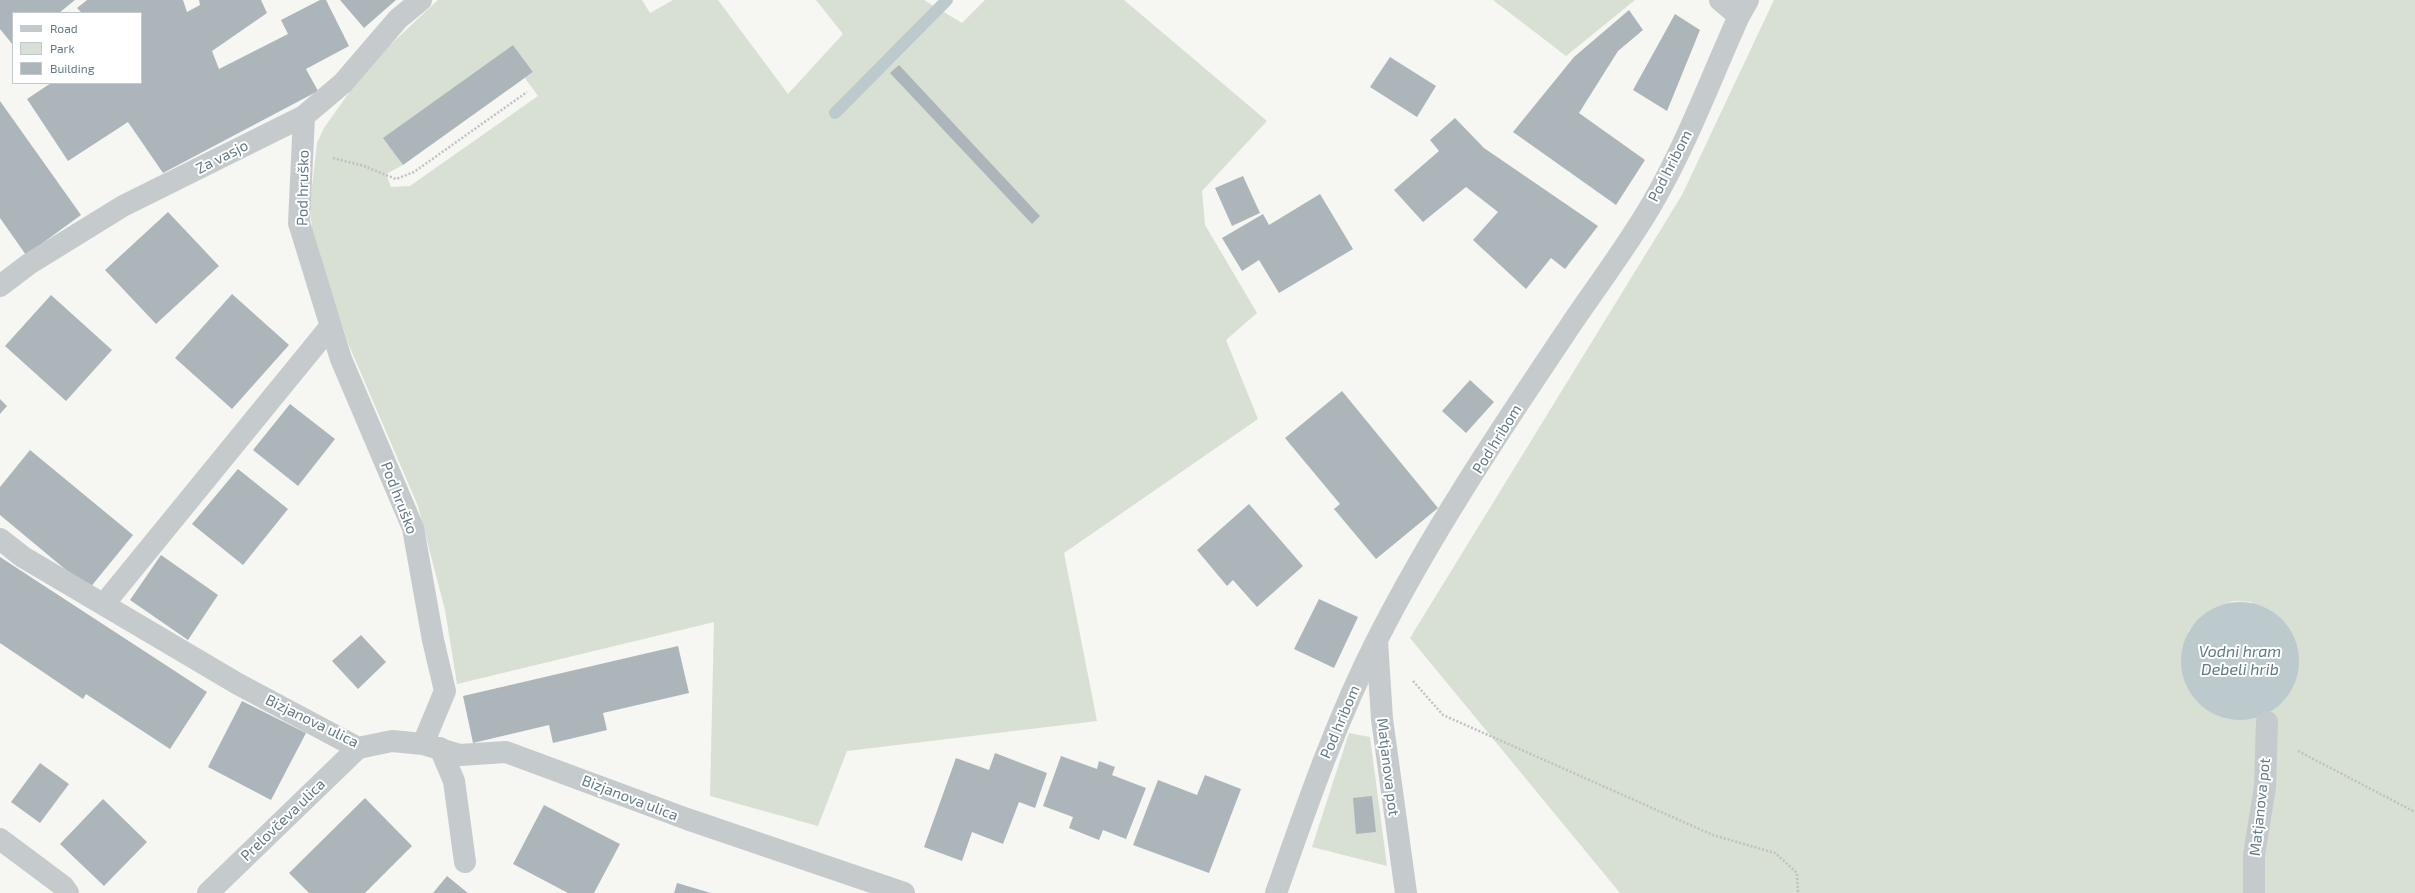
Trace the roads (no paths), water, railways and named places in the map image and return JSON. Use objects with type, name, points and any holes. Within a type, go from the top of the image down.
[{"type":"street","name":"Za vasjo","points":[[0,286],[29,264],[123,206],[304,116],[343,83],[398,19],[421,0]]},
{"type":"street","points":[[1720,0],[1743,8]]},
{"type":"street","name":"Pod hribom","points":[[1276,893],[1326,754],[1349,696],[1376,640],[1427,550],[1505,424],[1653,202],[1688,132],[1743,8]]},
{"type":"street","name":"Pod hruško","points":[[304,116],[304,149],[299,223],[341,359],[413,528],[433,640],[445,691],[431,746]]},
{"type":"street","points":[[104,604],[330,327]]},
{"type":"street","name":"Bizjanova ulica","points":[[0,540],[23,557],[251,691],[358,748],[392,741],[431,746],[460,754],[506,752],[687,819],[904,893]]},
{"type":"street","name":"Matjanova pot","points":[[1376,640],[1382,719],[1406,893]]},
{"type":"street","name":"Matjanova pot","points":[[2254,893],[2254,855],[2265,787],[2267,722]]},
{"type":"street","points":[[431,746],[454,781],[465,862]]},
{"type":"street","name":"Prelovčeva ulica","points":[[208,893],[358,748]]},
{"type":"street","points":[[0,839],[63,886],[68,893]]},
{"type":"water","name":"Vodni hram Debeli hrib","points":[[2240,602],[2263,606],[2282,619],[2295,638],[2299,661],[2295,684],[2282,703],[2263,716],[2240,720],[2217,716],[2198,703],[2185,684],[2181,661],[2185,638],[2198,619],[2217,606]]},
{"type":"waterway","points":[[835,113],[947,0]]}]
